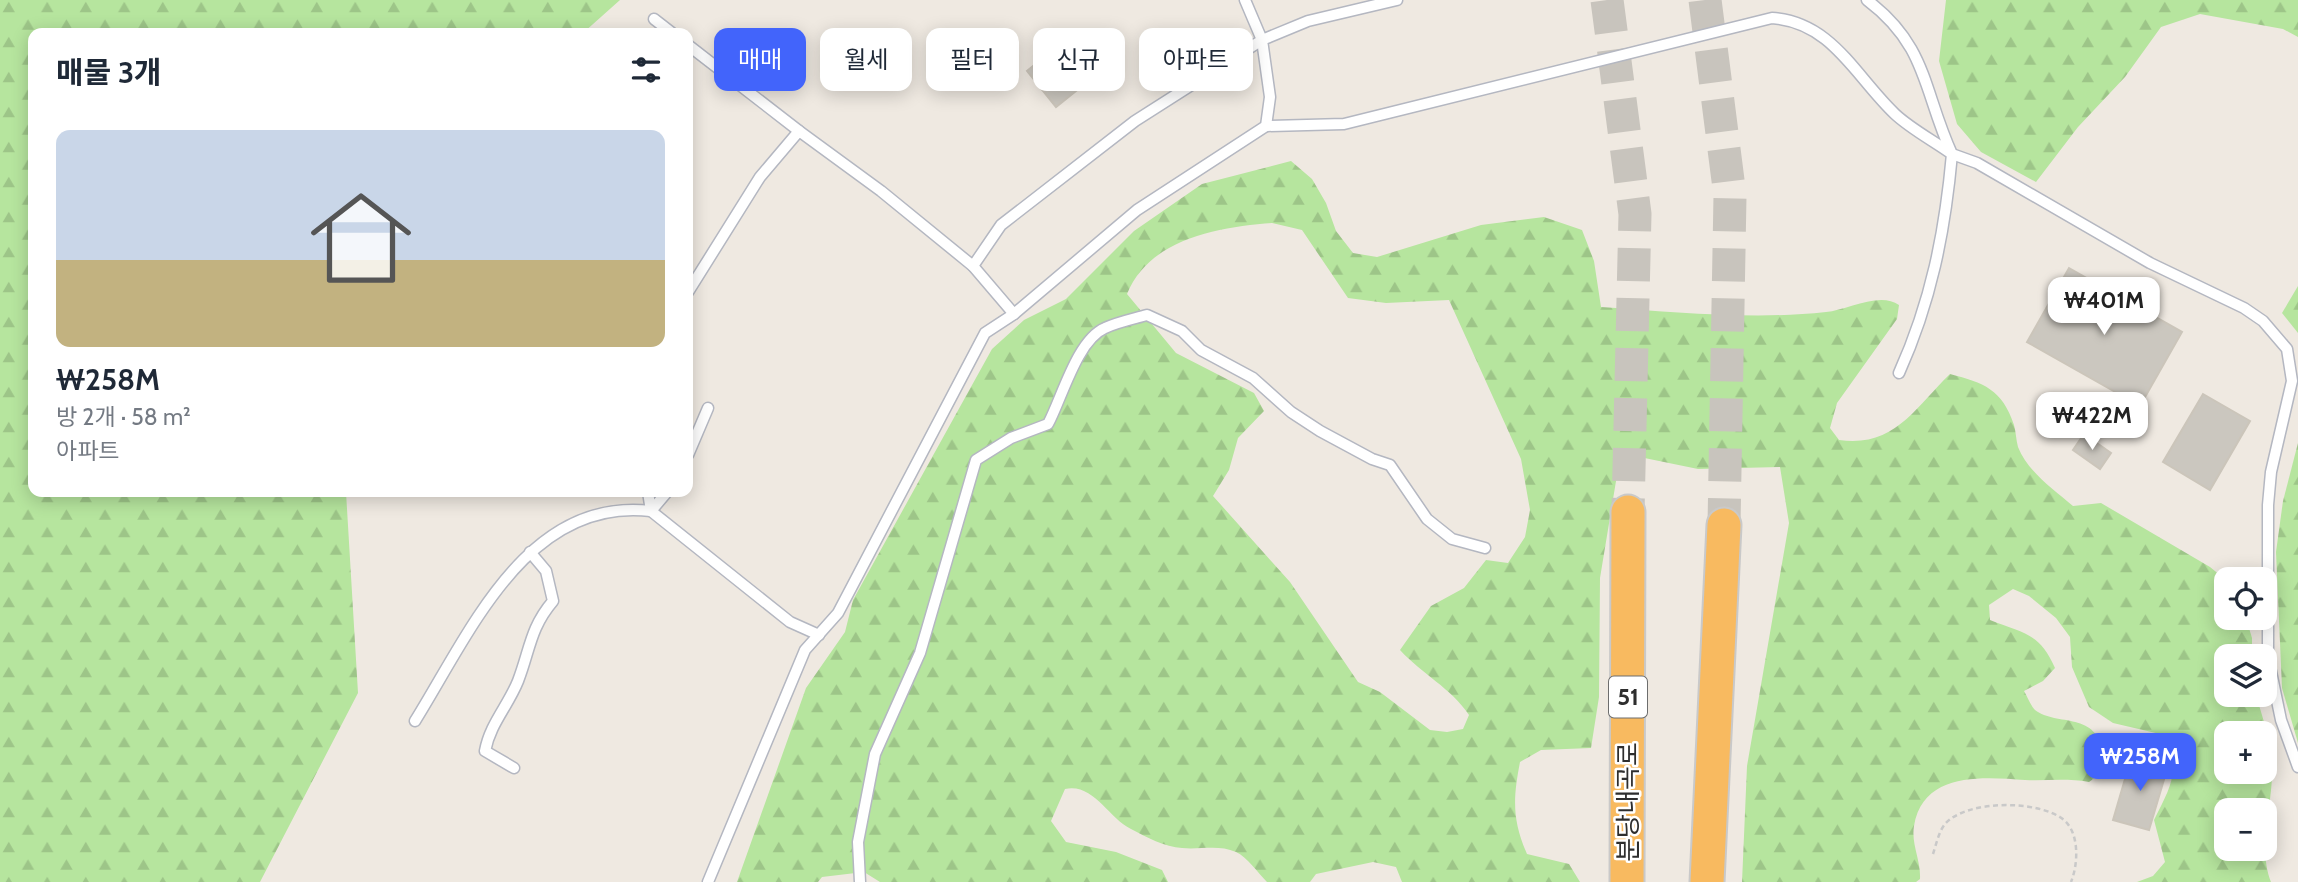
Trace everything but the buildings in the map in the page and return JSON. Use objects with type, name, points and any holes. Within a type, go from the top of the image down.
[{"type":"highway","name":"분당내곡로","points":[[1627,882],[1628,512]]},
{"type":"highway","points":[[1707,882],[1724,524]]},
{"type":"lane","points":[[1245,0],[1262,40],[1270,97],[1266,127]]},
{"type":"lane","points":[[973,266],[1001,225],[1135,121],[1262,40],[1308,21],[1397,0]]},
{"type":"lane","points":[[1867,0],[1886,14],[1909,41],[1921,64],[1940,128],[1952,154],[1948,202],[1922,321],[1899,373]]},
{"type":"lane","points":[[708,882],[805,650],[838,612],[985,333],[1014,314],[1137,210],[1266,127],[1344,124],[1772,18],[1793,20],[1816,29],[1896,116],[1952,154],[1977,163],[2150,263],[2244,308],[2263,321],[2287,349],[2292,381],[2271,472],[2269,494],[2267,645],[2281,720],[2298,767]]},
{"type":"lane","points":[[654,19],[666,28]]},
{"type":"lane","points":[[693,49],[881,191],[973,266],[1014,314]]},
{"type":"lane","points":[[693,284],[760,177],[799,131]]},
{"type":"lane","points":[[860,882],[858,842],[875,754],[920,653],[976,460],[1011,438],[1048,424],[1075,365],[1089,341],[1103,328],[1147,315],[1182,331],[1201,350],[1253,378],[1291,412],[1371,459],[1390,464],[1427,519],[1452,539],[1485,548]]},
{"type":"lane","points":[[693,443],[708,408]]},
{"type":"lane","points":[[649,497],[651,511]]},
{"type":"lane","points":[[651,511],[663,497]]},
{"type":"lane","points":[[415,721],[500,584],[530,552],[567,525],[623,508],[651,511],[790,622],[819,635]]},
{"type":"lane","points":[[514,768],[485,751],[501,709],[517,683],[537,620],[553,601],[546,571],[530,552]]},
{"type":"path","points":[[1933,854],[1946,823],[1970,811],[1991,806],[2026,805],[2064,820],[2075,839],[2076,869],[2071,882]]},
{"type":"green space","points":[[0,0],[620,0],[589,28],[28,28],[28,497],[346,497],[358,693],[260,882],[0,882]]},
{"type":"green space","points":[[1946,0],[2298,0],[2298,37],[2283,29],[2200,14],[2161,27],[2125,77],[2078,127],[2036,182],[1981,152],[1957,124],[1939,61]]},
{"type":"green space","points":[[1291,161],[1312,179],[1326,203],[1336,231],[1353,253],[1377,257],[1481,225],[1544,217],[1582,230],[1594,261],[1601,307],[1771,315],[1834,311],[1863,302],[1883,300],[1899,305],[1897,319],[1837,403],[1830,428],[1839,440],[1875,438],[1902,423],[1950,374],[1973,381],[1990,389],[2004,403],[2014,425],[2022,456],[2042,480],[2073,506],[2101,503],[2214,570],[2214,630],[2250,630],[2252,644],[2214,644],[2214,707],[2260,707],[2264,721],[2214,721],[2214,784],[2272,784],[2270,798],[2214,798],[2214,861],[2266,861],[2271,882],[2137,882],[2153,876],[2165,862],[2154,820],[2172,777],[2173,768],[2167,747],[2160,734],[2113,723],[2089,707],[2072,667],[2070,637],[2056,618],[2029,596],[2013,589],[1989,605],[1990,620],[2029,636],[2037,641],[2049,656],[2055,668],[2043,681],[2024,691],[2035,710],[2054,718],[2085,725],[2093,731],[2100,741],[2103,755],[2102,767],[2096,777],[2089,782],[1974,779],[1942,786],[1929,795],[1920,808],[1914,826],[1920,872],[1920,879],[1916,882],[1742,882],[1747,766],[1789,523],[1780,467],[1698,469],[1625,454],[1618,469],[1600,578],[1599,697],[1591,748],[1541,750],[1520,762],[1516,787],[1516,819],[1527,854],[1569,864],[1580,882],[1402,882],[1396,867],[1373,862],[1316,874],[1310,882],[1267,882],[1236,852],[1216,848],[1176,847],[1156,841],[1123,824],[1093,796],[1084,791],[1065,789],[1051,821],[1066,842],[1116,852],[1162,870],[1168,882],[880,882],[864,872],[822,877],[818,882],[737,882],[806,688],[845,632],[853,600],[992,349],[1024,320],[1066,299],[1134,231],[1202,184]],"holes":[[[1272,223],[1302,230],[1348,298],[1386,303],[1449,300],[1521,459],[1530,510],[1525,537],[1508,563],[1486,560],[1464,588],[1431,606],[1400,650],[1462,705],[1469,715],[1463,729],[1447,732],[1430,730],[1380,692],[1358,682],[1290,582],[1213,496],[1229,470],[1238,438],[1264,411],[1254,393],[1176,353],[1127,294],[1138,275],[1152,260],[1188,239],[1209,232]]]},
{"type":"green space","points":[[2298,286],[2298,333],[2282,313]]},
{"type":"green space","points":[[2298,443],[2298,743],[2282,688],[2276,552],[2283,501]]},
{"type":"tunnel","points":[[1607,0],[1635,214],[1628,512]]},
{"type":"tunnel","points":[[1705,0],[1730,196],[1724,525]]}]
